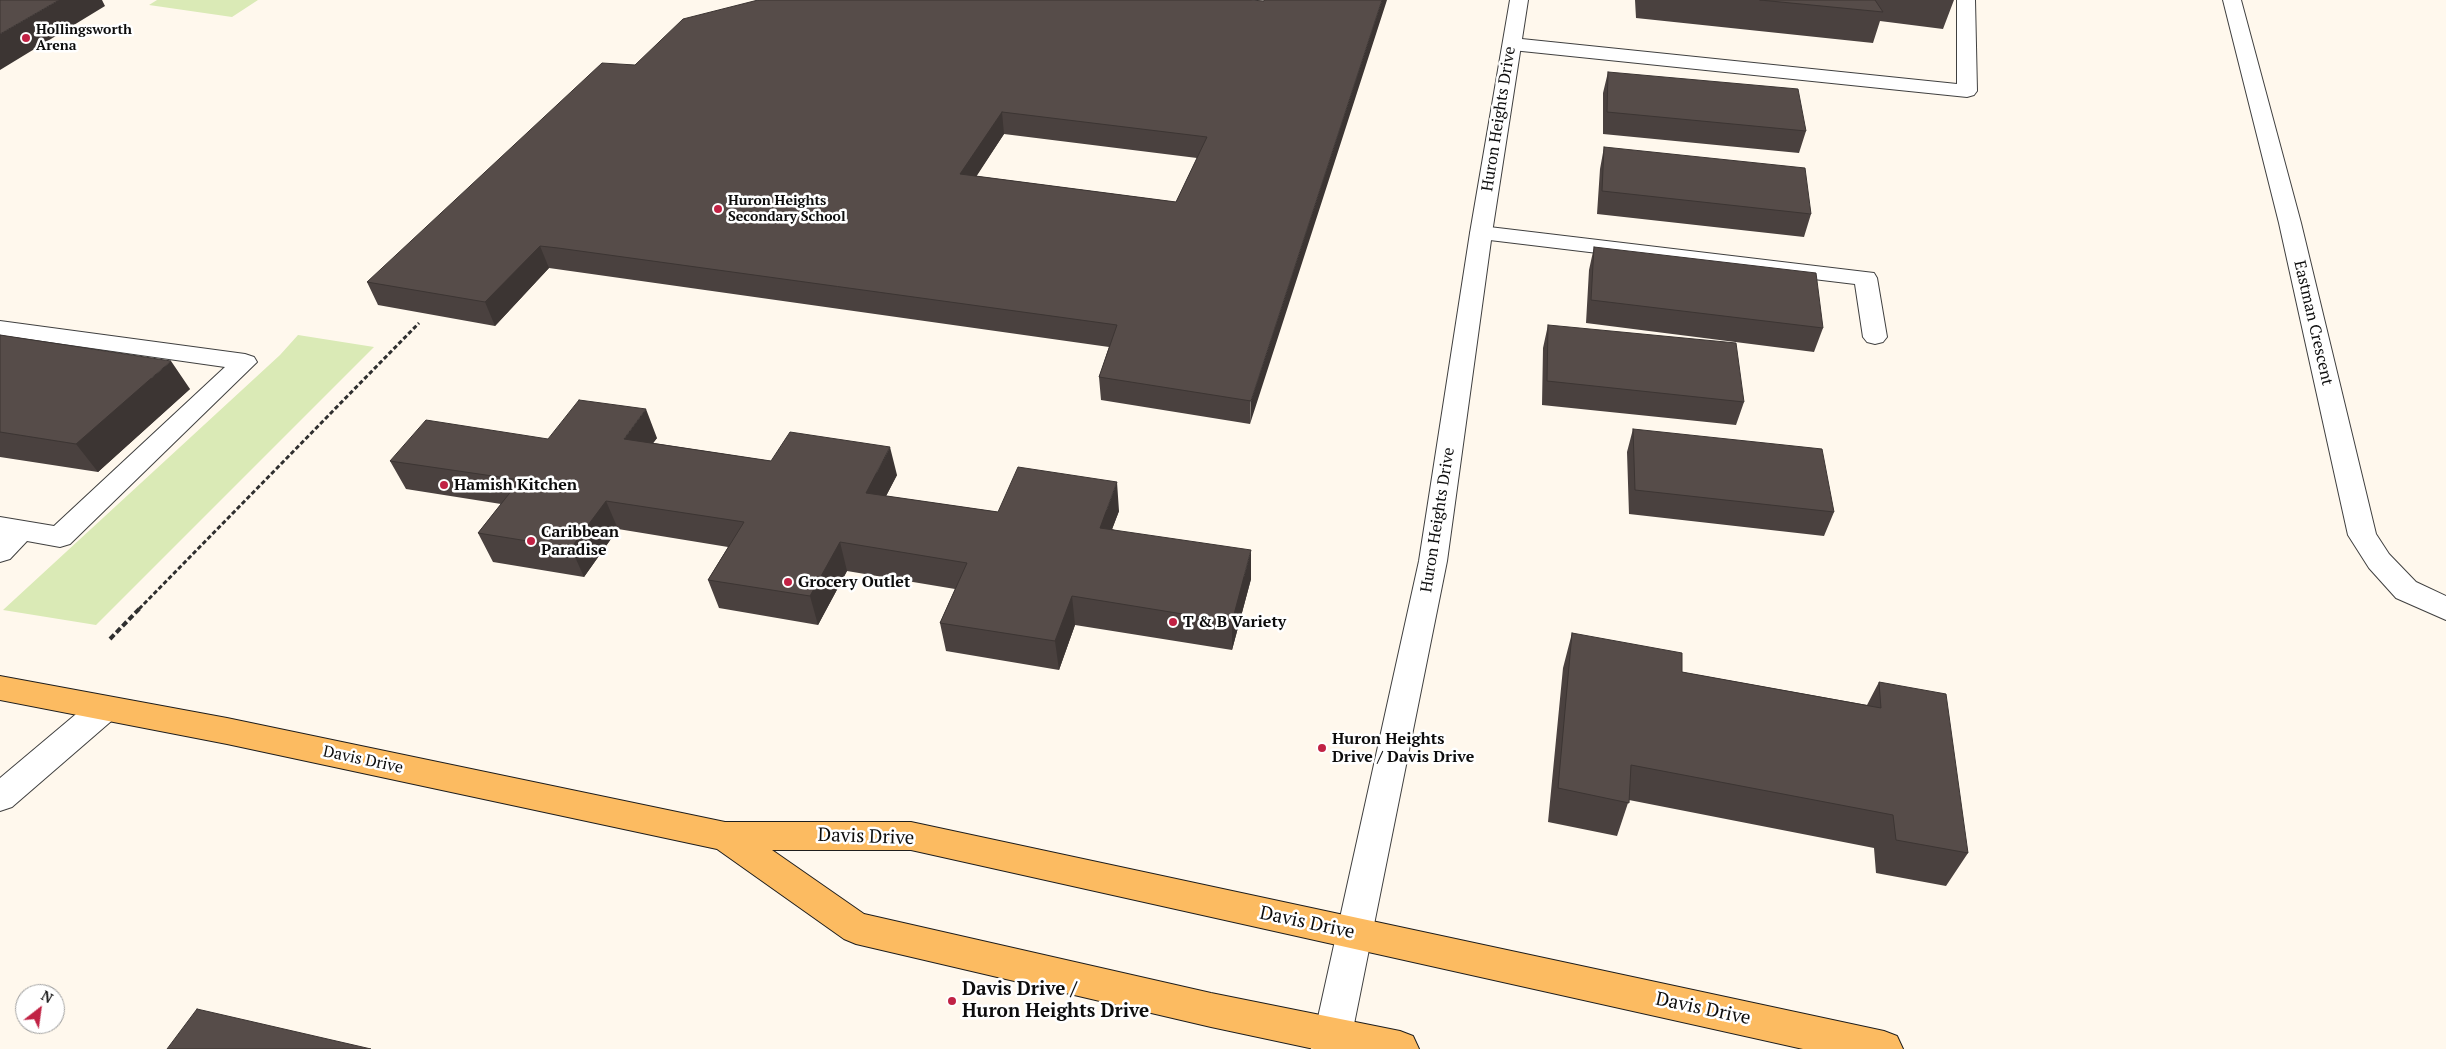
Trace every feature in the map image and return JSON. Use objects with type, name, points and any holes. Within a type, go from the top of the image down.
[{"type":"main road","name":"Davis Drive","points":[[0,688],[725,836],[911,836],[1884,1049]]},
{"type":"main road","name":"Davis Drive","points":[[725,836],[856,928],[1211,1010],[1331,1042],[1400,1049]]},
{"type":"street","name":"Huron Heights Drive","points":[[1331,1042],[1433,561],[1481,233],[1519,0]]},
{"type":"street","points":[[1512,44],[1968,91],[1966,0]]},
{"type":"street","name":"Eastman Crescent","points":[[2232,0],[2290,223],[2362,535],[2378,561],[2406,590],[2446,609]]},
{"type":"street","points":[[1481,233],[1866,278],[1875,336]]},
{"type":"street","points":[[0,328],[245,362],[60,538],[11,529],[0,552]]},
{"type":"street","points":[[0,797],[105,708]]},
{"type":"path","points":[[110,639],[419,323]]},
{"type":"green space","points":[[157,0],[258,0],[232,17],[149,5]]},
{"type":"green space","points":[[298,335],[374,347],[96,625],[3,610],[280,355]]},
{"type":"building","points":[[0,0],[59,0],[0,34]]},
{"type":"building","points":[[758,0],[1382,0],[1251,401],[1099,377],[1117,325],[558,248],[540,246],[485,302],[367,282],[602,63],[635,65],[683,19]],"holes":[[[1002,112],[1207,137],[1176,202],[960,174]]]},
{"type":"building","points":[[1760,0],[1875,0],[1883,12]]},
{"type":"building","points":[[1608,72],[1798,89],[1806,131],[1607,112]]},
{"type":"building","points":[[1604,147],[1805,168],[1811,214],[1602,191]]},
{"type":"building","points":[[1594,247],[1816,273],[1823,328],[1591,300]]},
{"type":"building","points":[[1548,325],[1736,343],[1744,402],[1547,381]]},
{"type":"building","points":[[0,335],[171,361],[76,444],[0,432]]},
{"type":"building","points":[[579,400],[646,409],[624,439],[771,461],[790,432],[890,447],[866,493],[998,512],[1018,467],[1117,482],[1100,528],[1251,550],[1232,622],[1072,596],[1055,641],[940,623],[967,563],[840,542],[810,596],[708,580],[744,522],[606,501],[571,548],[478,533],[520,480],[390,461],[426,420],[548,439]]},
{"type":"building","points":[[1633,429],[1822,449],[1834,512],[1635,490]]},
{"type":"building","points":[[1572,633],[1682,653],[1682,672],[1881,708],[1879,682],[1946,694],[1968,853],[1896,840],[1893,815],[1631,765],[1629,803],[1558,788]]},
{"type":"building","points":[[197,1009],[371,1049],[167,1049]]},
{"type":"place","name":"Hollingsworth Arena","points":[[26,38]]},
{"type":"place","name":"Huron Heights Secondary School","points":[[718,209]]},
{"type":"place","name":"Hamish Kitchen","points":[[444,485]]},
{"type":"place","name":"Caribbean Paradise","points":[[531,541]]},
{"type":"place","name":"Grocery Outlet","points":[[788,582]]},
{"type":"place","name":"T & B Variety","points":[[1173,622]]},
{"type":"place","name":"Huron Heights Drive / Davis Drive","points":[[1322,748]]},
{"type":"place","name":"Davis Drive / Huron Heights Drive","points":[[952,1001]]}]
